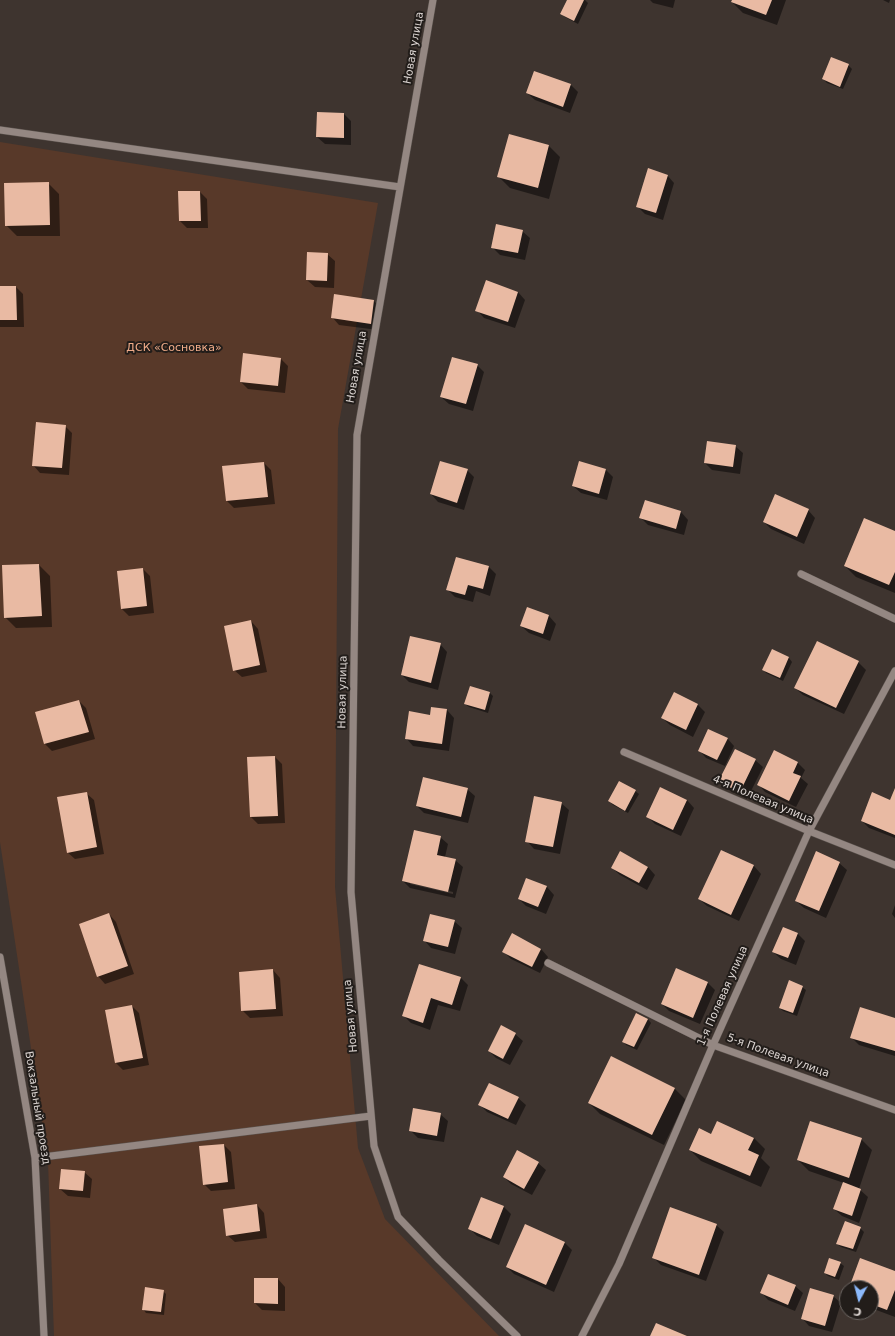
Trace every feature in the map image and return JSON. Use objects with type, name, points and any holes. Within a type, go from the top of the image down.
[{"type":"street","name":"Новая улица","points":[[433,0],[357,435],[351,892],[374,1146],[398,1217],[439,1260],[517,1336]]},
{"type":"street","points":[[0,130],[400,187]]},
{"type":"street","points":[[801,574],[895,619]]},
{"type":"street","name":"1-я Полевая улица","points":[[582,1336],[619,1264],[713,1045],[809,832],[895,672]]},
{"type":"street","name":"4-я Полевая улица","points":[[624,752],[809,832],[895,865]]},
{"type":"street","name":"Вокзальный проезд","points":[[0,957],[35,1158],[44,1336]]},
{"type":"street","name":"5-я Полевая улица","points":[[548,963],[713,1045],[895,1110]]},
{"type":"street","points":[[35,1158],[371,1116]]},
{"type":"green space","name":"ДСК «Сосновка»","points":[[0,142],[378,203],[338,429],[335,887],[358,1148],[385,1219],[499,1336],[54,1336],[48,1161],[0,842]]},
{"type":"building","points":[[567,0],[584,0],[574,21],[560,14]]},
{"type":"building","points":[[732,0],[772,0],[766,15],[731,2]]},
{"type":"building","points":[[831,57],[849,64],[840,87],[822,79]]},
{"type":"building","points":[[534,71],[571,84],[563,107],[526,93]]},
{"type":"building","points":[[317,112],[344,113],[344,138],[316,137]]},
{"type":"building","points":[[509,134],[549,145],[538,188],[497,177]]},
{"type":"building","points":[[648,168],[668,175],[656,213],[636,207]]},
{"type":"building","points":[[49,182],[50,225],[5,226],[4,183]]},
{"type":"building","points":[[178,191],[200,191],[201,221],[179,221]]},
{"type":"building","points":[[496,224],[523,230],[518,253],[491,248]]},
{"type":"building","points":[[307,252],[328,253],[327,281],[306,280]]},
{"type":"building","points":[[486,280],[518,292],[508,322],[475,311]]},
{"type":"building","points":[[0,286],[16,286],[17,320],[0,320]]},
{"type":"building","points":[[334,294],[374,300],[371,324],[331,318]]},
{"type":"building","points":[[243,353],[281,358],[278,386],[240,382]]},
{"type":"building","points":[[452,357],[478,364],[466,404],[440,397]]},
{"type":"building","points":[[36,422],[66,425],[62,468],[32,466]]},
{"type":"building","points":[[707,441],[736,445],[733,467],[704,463]]},
{"type":"building","points":[[440,461],[468,469],[457,503],[430,494]]},
{"type":"building","points":[[579,461],[606,469],[599,494],[572,486]]},
{"type":"building","points":[[264,462],[268,497],[226,501],[222,466]]},
{"type":"building","points":[[775,494],[809,509],[797,537],[763,522]]},
{"type":"building","points":[[645,500],[681,511],[676,529],[639,518]]},
{"type":"building","points":[[864,518],[895,531],[895,572],[889,585],[844,566]]},
{"type":"building","points":[[456,557],[489,566],[483,589],[468,585],[465,595],[446,590]]},
{"type":"building","points":[[39,564],[42,616],[4,618],[2,565]]},
{"type":"building","points":[[143,568],[147,606],[121,609],[117,571]]},
{"type":"building","points":[[527,607],[549,615],[543,634],[520,626]]},
{"type":"building","points":[[251,620],[260,665],[233,671],[224,626]]},
{"type":"building","points":[[410,636],[441,643],[431,683],[401,675]]},
{"type":"building","points":[[817,641],[859,661],[836,708],[794,688]]},
{"type":"building","points":[[772,649],[789,657],[780,678],[762,670]]},
{"type":"building","points":[[470,686],[490,692],[485,710],[464,704]]},
{"type":"building","points":[[674,692],[698,704],[686,730],[661,718]]},
{"type":"building","points":[[79,700],[89,732],[44,744],[35,712]]},
{"type":"building","points":[[431,707],[447,709],[442,744],[405,739],[409,711],[430,715]]},
{"type":"building","points":[[708,729],[728,738],[717,760],[698,751]]},
{"type":"building","points":[[735,749],[756,759],[740,792],[718,782]]},
{"type":"building","points":[[774,750],[798,762],[793,773],[801,776],[789,801],[757,785]]},
{"type":"building","points":[[275,756],[278,816],[250,817],[247,757]]},
{"type":"building","points":[[423,777],[468,788],[461,817],[416,806]]},
{"type":"building","points":[[619,781],[636,790],[625,811],[608,801]]},
{"type":"building","points":[[660,787],[687,800],[673,830],[646,817]]},
{"type":"building","points":[[895,788],[895,835],[861,821],[872,792],[890,800]]},
{"type":"building","points":[[87,792],[97,847],[67,853],[57,797]]},
{"type":"building","points":[[534,796],[562,802],[553,847],[525,842]]},
{"type":"building","points":[[414,830],[441,836],[437,855],[456,859],[448,892],[402,881]]},
{"type":"building","points":[[721,850],[754,865],[731,915],[698,899]]},
{"type":"building","points":[[620,851],[648,867],[639,883],[611,868]]},
{"type":"building","points":[[816,851],[840,862],[819,911],[795,901]]},
{"type":"building","points":[[526,878],[547,886],[538,907],[518,899]]},
{"type":"building","points":[[109,913],[128,966],[97,977],[79,924]]},
{"type":"building","points":[[430,914],[455,920],[448,947],[423,941]]},
{"type":"building","points":[[783,927],[798,933],[788,958],[772,952]]},
{"type":"building","points":[[512,933],[541,949],[532,967],[502,952]]},
{"type":"building","points":[[419,964],[461,977],[452,1005],[431,998],[423,1023],[402,1016]]},
{"type":"building","points":[[676,968],[708,982],[693,1018],[661,1004]]},
{"type":"building","points":[[273,969],[276,1009],[241,1011],[239,972]]},
{"type":"building","points":[[789,980],[803,986],[793,1013],[779,1008]]},
{"type":"building","points":[[132,1005],[143,1058],[115,1063],[105,1010]]},
{"type":"building","points":[[860,1007],[895,1018],[895,1051],[850,1038]]},
{"type":"building","points":[[636,1013],[648,1019],[634,1047],[622,1042]]},
{"type":"building","points":[[501,1025],[516,1033],[503,1059],[488,1051]]},
{"type":"building","points":[[611,1056],[675,1088],[652,1135],[588,1103]]},
{"type":"building","points":[[489,1083],[519,1097],[508,1119],[478,1105]]},
{"type":"building","points":[[413,1108],[441,1113],[437,1136],[409,1131]]},
{"type":"building","points":[[717,1121],[754,1138],[748,1150],[759,1155],[750,1176],[689,1150],[699,1128],[711,1134]]},
{"type":"building","points":[[810,1121],[862,1138],[849,1178],[797,1160]]},
{"type":"building","points":[[224,1144],[228,1182],[203,1185],[199,1146]]},
{"type":"building","points":[[517,1150],[539,1162],[524,1189],[503,1177]]},
{"type":"building","points":[[61,1169],[85,1171],[83,1191],[59,1189]]},
{"type":"building","points":[[843,1182],[861,1189],[852,1216],[833,1209]]},
{"type":"building","points":[[481,1197],[504,1206],[491,1239],[468,1229]]},
{"type":"building","points":[[257,1204],[260,1231],[226,1236],[223,1209]]},
{"type":"building","points":[[670,1207],[717,1224],[699,1275],[652,1258]]},
{"type":"building","points":[[845,1221],[861,1227],[853,1249],[836,1244]]},
{"type":"building","points":[[525,1224],[565,1242],[546,1285],[506,1267]]},
{"type":"building","points":[[829,1258],[841,1262],[835,1277],[824,1273]]},
{"type":"building","points":[[860,1258],[895,1271],[895,1290],[887,1310],[879,1307],[879,1280],[852,1280]]},
{"type":"building","points":[[768,1274],[796,1285],[788,1305],[760,1293]]},
{"type":"building","points":[[254,1278],[278,1278],[278,1304],[254,1303]]},
{"type":"building","points":[[145,1287],[164,1290],[161,1312],[142,1310]]},
{"type":"building","points":[[810,1288],[834,1295],[825,1326],[801,1319]]},
{"type":"building","points":[[656,1323],[687,1336],[650,1336]]}]
